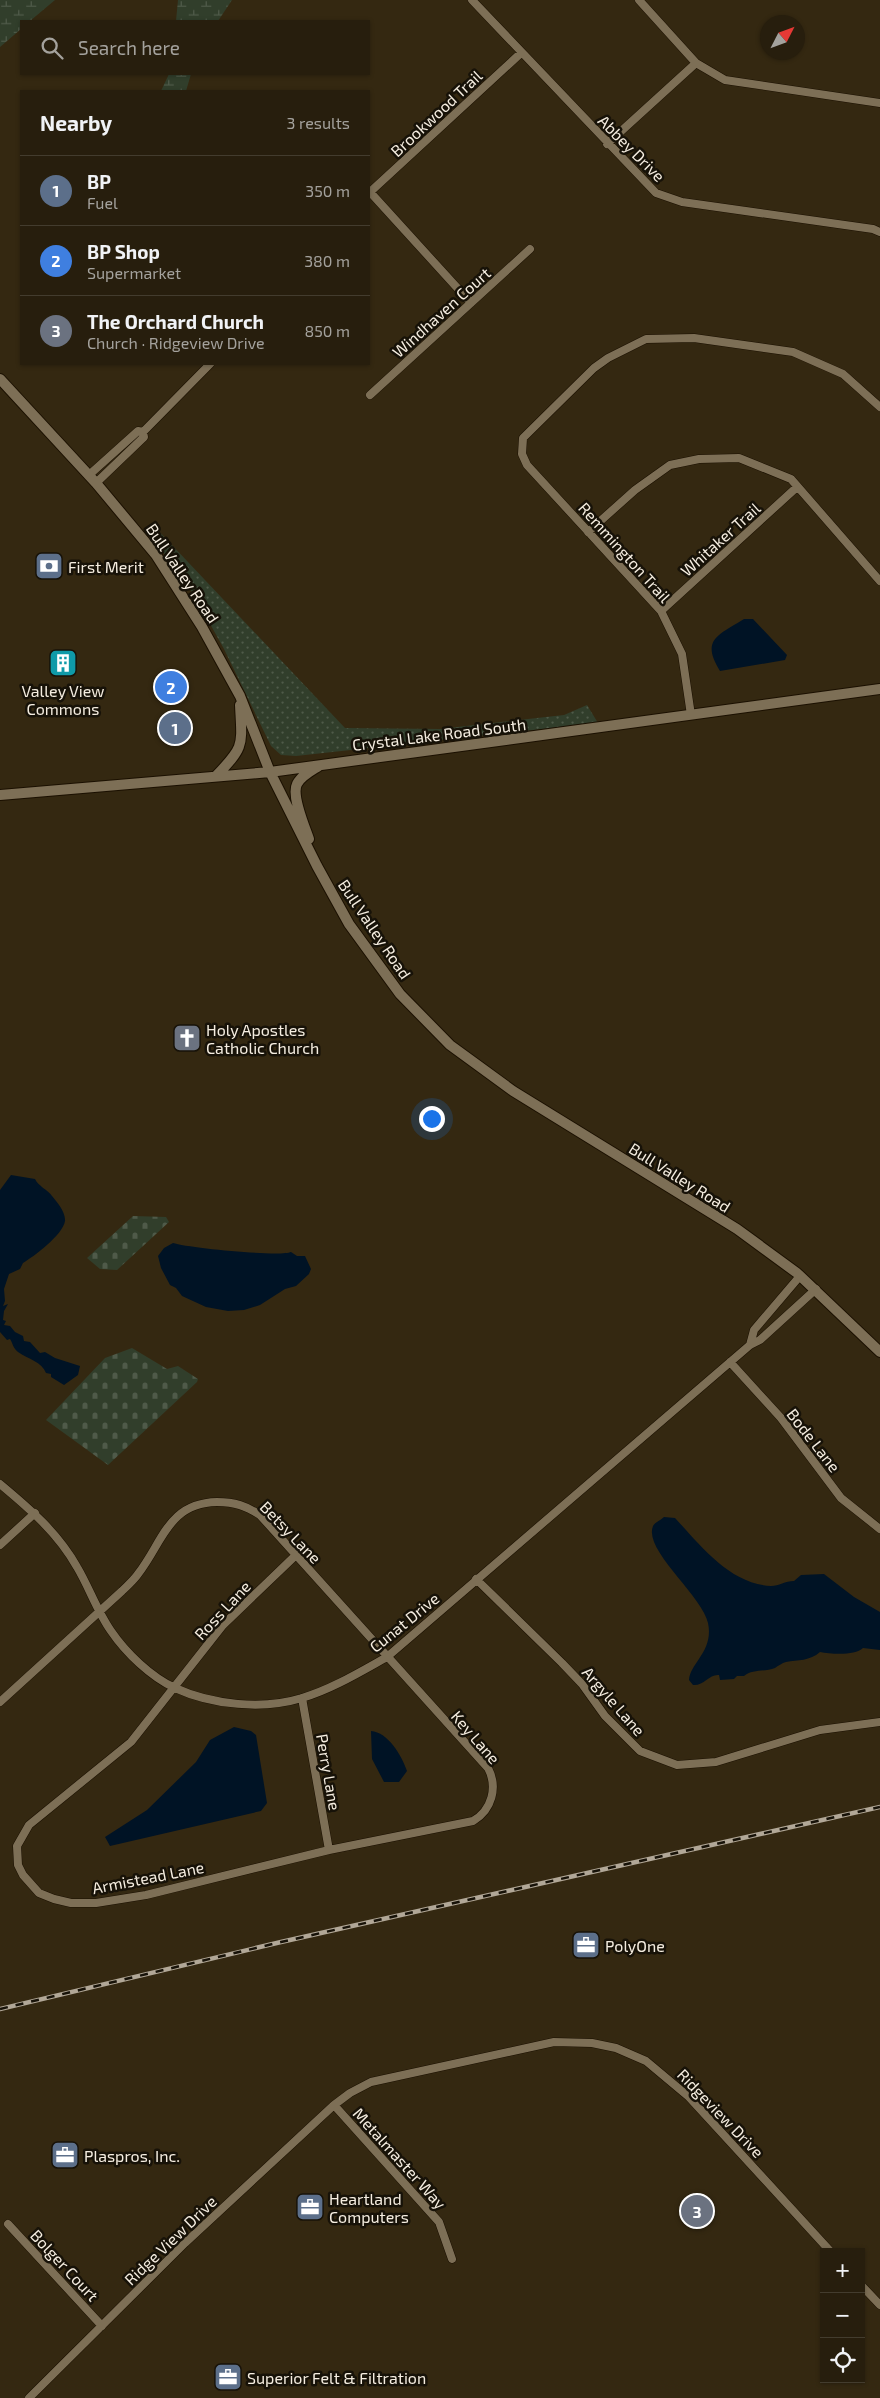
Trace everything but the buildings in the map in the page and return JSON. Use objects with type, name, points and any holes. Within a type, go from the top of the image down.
[{"type":"street","name":"Abbey Drive","points":[[472,0],[607,144],[656,193],[682,202],[873,229],[880,232]]},
{"type":"street","points":[[639,0],[696,63],[725,80],[880,103]]},
{"type":"street","name":"Brookwood Trail","points":[[370,192],[521,53]]},
{"type":"street","points":[[607,144],[696,63]]},
{"type":"street","points":[[370,194],[471,303]]},
{"type":"street","name":"Windhaven Court","points":[[370,394],[530,249]]},
{"type":"street","name":"Remmington Trail","points":[[691,716],[682,654],[661,611],[527,465],[521,449],[526,434],[594,368],[608,358],[646,339],[694,338],[793,352],[843,374],[880,407]]},
{"type":"street","points":[[92,479],[144,437],[143,432],[209,365]]},
{"type":"street","name":"Bull Valley Road","points":[[0,380],[92,479],[156,555],[202,627],[240,696],[270,772],[317,866],[349,924],[400,994],[450,1045],[513,1091],[737,1229],[816,1289],[880,1352]]},
{"type":"street","points":[[588,532],[635,490],[670,466],[699,459],[739,458],[791,479],[880,581]]},
{"type":"street","name":"Whitaker Trail","points":[[661,611],[797,486]]},
{"type":"street","name":"Crystal Lake Road South","points":[[0,795],[270,772],[691,716],[880,688]]},
{"type":"street","points":[[216,776],[236,756],[241,743],[240,696]]},
{"type":"street","points":[[317,866],[296,795],[296,786],[305,775],[321,764]]},
{"type":"street","name":"Cunat Drive","points":[[750,1345],[754,1330],[800,1276]]},
{"type":"street","name":"Cunat Drive","points":[[0,1484],[35,1513],[64,1546],[110,1630],[132,1656],[174,1688],[190,1694],[234,1704],[273,1703],[302,1698],[350,1678],[387,1657],[750,1345],[760,1340],[816,1289]]},
{"type":"street","name":"Bode Lane","points":[[730,1362],[780,1418],[841,1498],[880,1529]]},
{"type":"street","name":"Betsy Lane","points":[[0,1702],[139,1573],[170,1522],[187,1508],[208,1502],[231,1502],[245,1506],[260,1515],[387,1657]]},
{"type":"street","points":[[0,1546],[35,1513]]},
{"type":"street","name":"Ross Lane","points":[[174,1688],[223,1625],[296,1554]]},
{"type":"street","name":"Argyle Lane","points":[[476,1579],[582,1684],[605,1716],[640,1751],[677,1765],[716,1762],[820,1730],[880,1722]]},
{"type":"street","name":"Key Lane","points":[[329,1850],[473,1820],[484,1811],[494,1790],[494,1778],[488,1768],[387,1657]]},
{"type":"street","name":"Armistead Lane","points":[[174,1688],[124,1748],[29,1825],[17,1846],[17,1856],[18,1865],[30,1884],[39,1892],[61,1901],[96,1903],[146,1895],[329,1850]]},
{"type":"street","name":"Perry Lane","points":[[302,1698],[329,1850]]},
{"type":"street","name":"Ridgeview Drive","points":[[334,2105],[350,2093],[371,2082],[536,2044],[572,2041],[616,2048],[646,2061],[689,2097],[826,2248]]},
{"type":"street","name":"Metalmaster Way","points":[[334,2105],[439,2222],[452,2259]]},
{"type":"street","name":"Ridge View Drive","points":[[29,2398],[190,2238],[334,2105]]},
{"type":"street","name":"Bolger Court","points":[[8,2224],[102,2326]]},
{"type":"street","points":[[865,2289],[880,2306]]},
{"type":"green space","points":[[0,0],[55,0],[31,20],[20,20],[20,30],[0,47]]},
{"type":"green space","points":[[178,0],[232,0],[219,20],[176,20]]},
{"type":"green space","points":[[169,75],[191,75],[186,90],[161,90]]},
{"type":"green space","points":[[153,525],[345,728],[440,729],[564,715],[587,705],[598,723],[296,756],[281,755],[271,746],[224,649],[194,595],[147,530]]},
{"type":"green space","points":[[133,1216],[166,1217],[169,1222],[117,1270],[100,1269],[87,1258]]},
{"type":"green space","points":[[132,1348],[167,1369],[178,1366],[198,1379],[108,1465],[46,1420],[105,1358]]},
{"type":"water","points":[[744,619],[753,619],[787,655],[785,660],[720,671],[714,660],[712,645],[720,634]]},
{"type":"water","points":[[11,1175],[35,1179],[58,1204],[64,1214],[65,1221],[59,1233],[47,1245],[23,1263],[20,1269],[9,1274],[4,1289],[5,1301],[3,1306],[8,1304],[4,1311],[3,1320],[6,1321],[4,1325],[10,1326],[15,1332],[23,1336],[24,1341],[30,1342],[40,1353],[45,1352],[55,1358],[80,1366],[78,1375],[64,1385],[51,1377],[51,1374],[46,1373],[38,1363],[18,1352],[10,1339],[7,1340],[0,1332],[0,1190]]},
{"type":"water","points":[[173,1243],[233,1251],[291,1252],[297,1256],[305,1256],[311,1269],[309,1274],[296,1286],[285,1289],[260,1305],[244,1310],[228,1311],[206,1307],[182,1296],[176,1288],[170,1285],[161,1268],[158,1256],[164,1248]]},
{"type":"water","points":[[664,1517],[675,1518],[717,1562],[729,1571],[756,1584],[774,1586],[794,1581],[801,1575],[824,1574],[854,1597],[880,1612],[880,1650],[863,1648],[849,1653],[820,1652],[808,1659],[786,1662],[775,1668],[751,1672],[744,1676],[737,1676],[734,1679],[720,1680],[719,1675],[715,1675],[700,1684],[693,1685],[689,1680],[690,1674],[708,1641],[708,1623],[704,1612],[695,1599],[664,1560],[652,1536],[653,1526]]},
{"type":"water","points":[[234,1727],[251,1731],[256,1735],[267,1803],[261,1811],[110,1846],[105,1837],[147,1810],[196,1762],[210,1740]]},
{"type":"water","points":[[371,1731],[377,1732],[389,1740],[402,1759],[407,1771],[399,1782],[384,1782],[372,1759]]},
{"type":"railway","points":[[0,2009],[281,1942],[880,1807]]},
{"type":"place","name":"First Merit","points":[[49,566]]},
{"type":"place","name":"Valley View Commons","points":[[63,663]]},
{"type":"place","name":"BP Shop","points":[[171,687]]},
{"type":"place","name":"BP","points":[[175,728]]},
{"type":"place","name":"Holy Apostles Catholic Church","points":[[187,1038]]},
{"type":"place","name":"PolyOne","points":[[586,1945]]},
{"type":"place","name":"Plaspros, Inc.","points":[[65,2155]]},
{"type":"place","name":"Heartland Computers","points":[[310,2207]]},
{"type":"place","name":"The Orchard Church","points":[[697,2211]]},
{"type":"place","name":"Superior Felt & Filtration","points":[[228,2377]]}]
